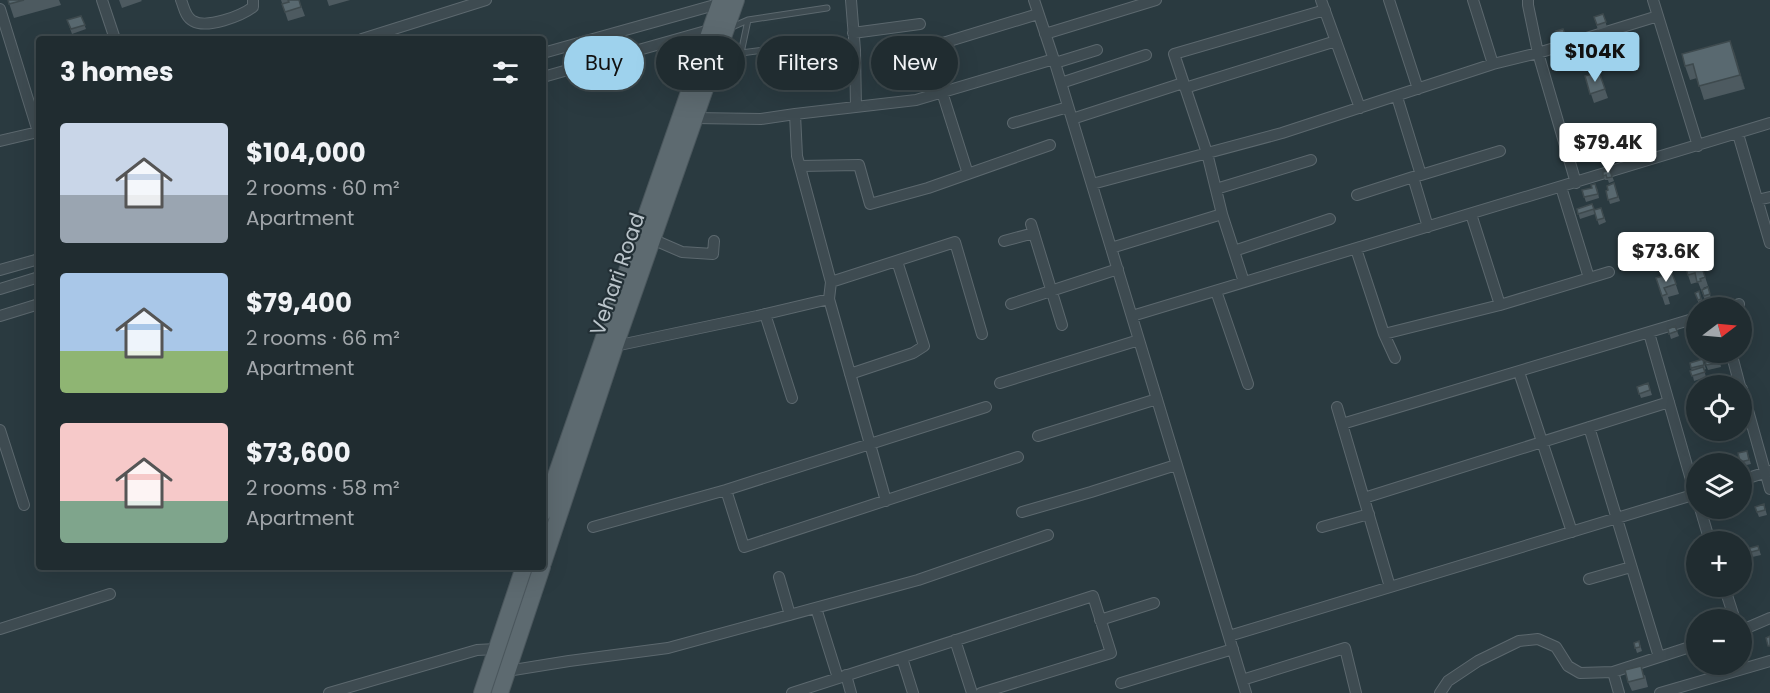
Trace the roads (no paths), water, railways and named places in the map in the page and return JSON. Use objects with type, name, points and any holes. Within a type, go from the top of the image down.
[{"type":"main road","name":"Vehari Road","points":[[721,36],[725,13]]},
{"type":"main road","name":"Vehari Road","points":[[546,505],[725,13]]},
{"type":"main road","name":"Vehari Road","points":[[546,554],[704,90]]},
{"type":"main road","points":[[482,693],[523,570]]},
{"type":"main road","points":[[500,693],[541,570]]},
{"type":"street","points":[[102,0],[114,36]]},
{"type":"street","points":[[181,0],[186,15],[193,21],[212,24],[247,12],[253,7],[253,0]]},
{"type":"street","points":[[372,36],[486,0]]},
{"type":"street","points":[[851,0],[856,107]]},
{"type":"street","points":[[1034,0],[1246,693]]},
{"type":"street","points":[[1045,34],[1156,0]]},
{"type":"street","points":[[1389,0],[1418,89]]},
{"type":"street","points":[[1473,0],[1493,64]]},
{"type":"street","points":[[1528,0],[1538,53],[1576,183]]},
{"type":"street","points":[[1653,0],[1698,146]]},
{"type":"street","points":[[1244,282],[1174,54],[1323,5],[1360,108]]},
{"type":"street","points":[[0,9],[36,127]]},
{"type":"street","points":[[605,36],[725,13]]},
{"type":"street","points":[[644,46],[725,13]]},
{"type":"street","points":[[958,38],[1038,14]]},
{"type":"street","points":[[1092,184],[1282,133],[1493,64],[1538,53],[1658,16]]},
{"type":"street","points":[[854,33],[920,24]]},
{"type":"street","points":[[1072,119],[1336,41]]},
{"type":"street","points":[[546,52],[564,47]]},
{"type":"street","points":[[694,117],[761,119],[916,100],[1098,50]]},
{"type":"street","points":[[1061,83],[1146,55]]},
{"type":"street","points":[[546,76],[564,71]]},
{"type":"street","points":[[942,92],[968,174]]},
{"type":"street","points":[[1397,97],[1428,227]]},
{"type":"street","points":[[1013,123],[1068,107]]},
{"type":"street","points":[[795,114],[797,156],[831,282],[830,299],[886,501]]},
{"type":"street","points":[[1132,316],[1770,123]]},
{"type":"street","points":[[0,141],[36,134]]},
{"type":"street","points":[[1738,134],[1770,243]]},
{"type":"street","points":[[800,166],[859,165],[870,204],[968,174],[1050,145]]},
{"type":"street","points":[[1357,195],[1500,152]]},
{"type":"street","points":[[1216,189],[1311,160]]},
{"type":"street","points":[[1561,187],[1589,278]]},
{"type":"street","points":[[1757,200],[1770,196]]},
{"type":"street","points":[[1111,248],[1222,214]]},
{"type":"street","points":[[1471,214],[1500,304]]},
{"type":"street","points":[[1234,251],[1330,219]]},
{"type":"street","points":[[1004,241],[1032,229],[1062,325]]},
{"type":"street","points":[[652,239],[682,252],[714,255],[714,242]]},
{"type":"street","points":[[831,282],[955,242],[982,334]]},
{"type":"street","points":[[1356,249],[1384,334],[1395,358]]},
{"type":"street","points":[[0,270],[36,260]]},
{"type":"street","points":[[850,374],[924,346],[897,261]]},
{"type":"street","points":[[1011,304],[1118,269]]},
{"type":"street","points":[[1384,334],[1500,304],[1609,272]]},
{"type":"street","points":[[0,289],[36,278]]},
{"type":"street","points":[[1216,291],[1248,384]]},
{"type":"street","points":[[615,346],[830,299]]},
{"type":"street","points":[[0,316],[36,305]]},
{"type":"street","points":[[765,314],[792,398]]},
{"type":"street","points":[[1342,424],[1686,321]]},
{"type":"street","points":[[1649,333],[1686,461]]},
{"type":"street","points":[[1000,383],[1139,340]]},
{"type":"street","points":[[1519,372],[1572,532]]},
{"type":"street","points":[[1038,436],[1156,399]]},
{"type":"street","points":[[1364,498],[1669,402]]},
{"type":"street","points":[[593,527],[726,490],[986,407]]},
{"type":"street","points":[[1337,407],[1390,587]]},
{"type":"street","points":[[1752,422],[1768,472],[1770,489]]},
{"type":"street","points":[[1589,427],[1659,657]]},
{"type":"street","points":[[0,430],[5,464],[24,505]]},
{"type":"street","points":[[726,490],[744,547],[1018,457]]},
{"type":"street","points":[[1022,512],[1176,465]]},
{"type":"street","points":[[1752,477],[1768,472]]},
{"type":"street","points":[[1229,636],[1686,498]]},
{"type":"street","points":[[1322,527],[1369,514]]},
{"type":"street","points":[[507,671],[668,648],[918,580],[1048,535]]},
{"type":"street","points":[[1589,579],[1632,567]]},
{"type":"street","points":[[779,577],[790,615]]},
{"type":"street","points":[[0,629],[110,594]]},
{"type":"street","points":[[792,693],[1093,596],[1111,653],[981,693]]},
{"type":"street","points":[[1101,620],[1154,603]]},
{"type":"street","points":[[816,608],[850,693]]},
{"type":"street","points":[[1752,626],[1770,618]]},
{"type":"street","points":[[1440,693],[1448,681],[1478,661],[1519,641],[1538,639],[1556,647],[1568,666],[1580,673],[1613,672],[1686,648]]},
{"type":"street","points":[[956,640],[972,693]]},
{"type":"street","points":[[1242,680],[1345,648],[1356,693]]},
{"type":"street","points":[[329,693],[477,650],[496,649]]},
{"type":"street","points":[[1121,683],[1233,649]]},
{"type":"street","points":[[902,658],[913,693]]},
{"type":"street","points":[[1660,693],[1770,661]]},
{"type":"street","points":[[1613,672],[1619,693]]},
{"type":"lane","points":[[725,13],[748,20],[827,8]]},
{"type":"lane","points":[[745,36],[748,20]]}]
